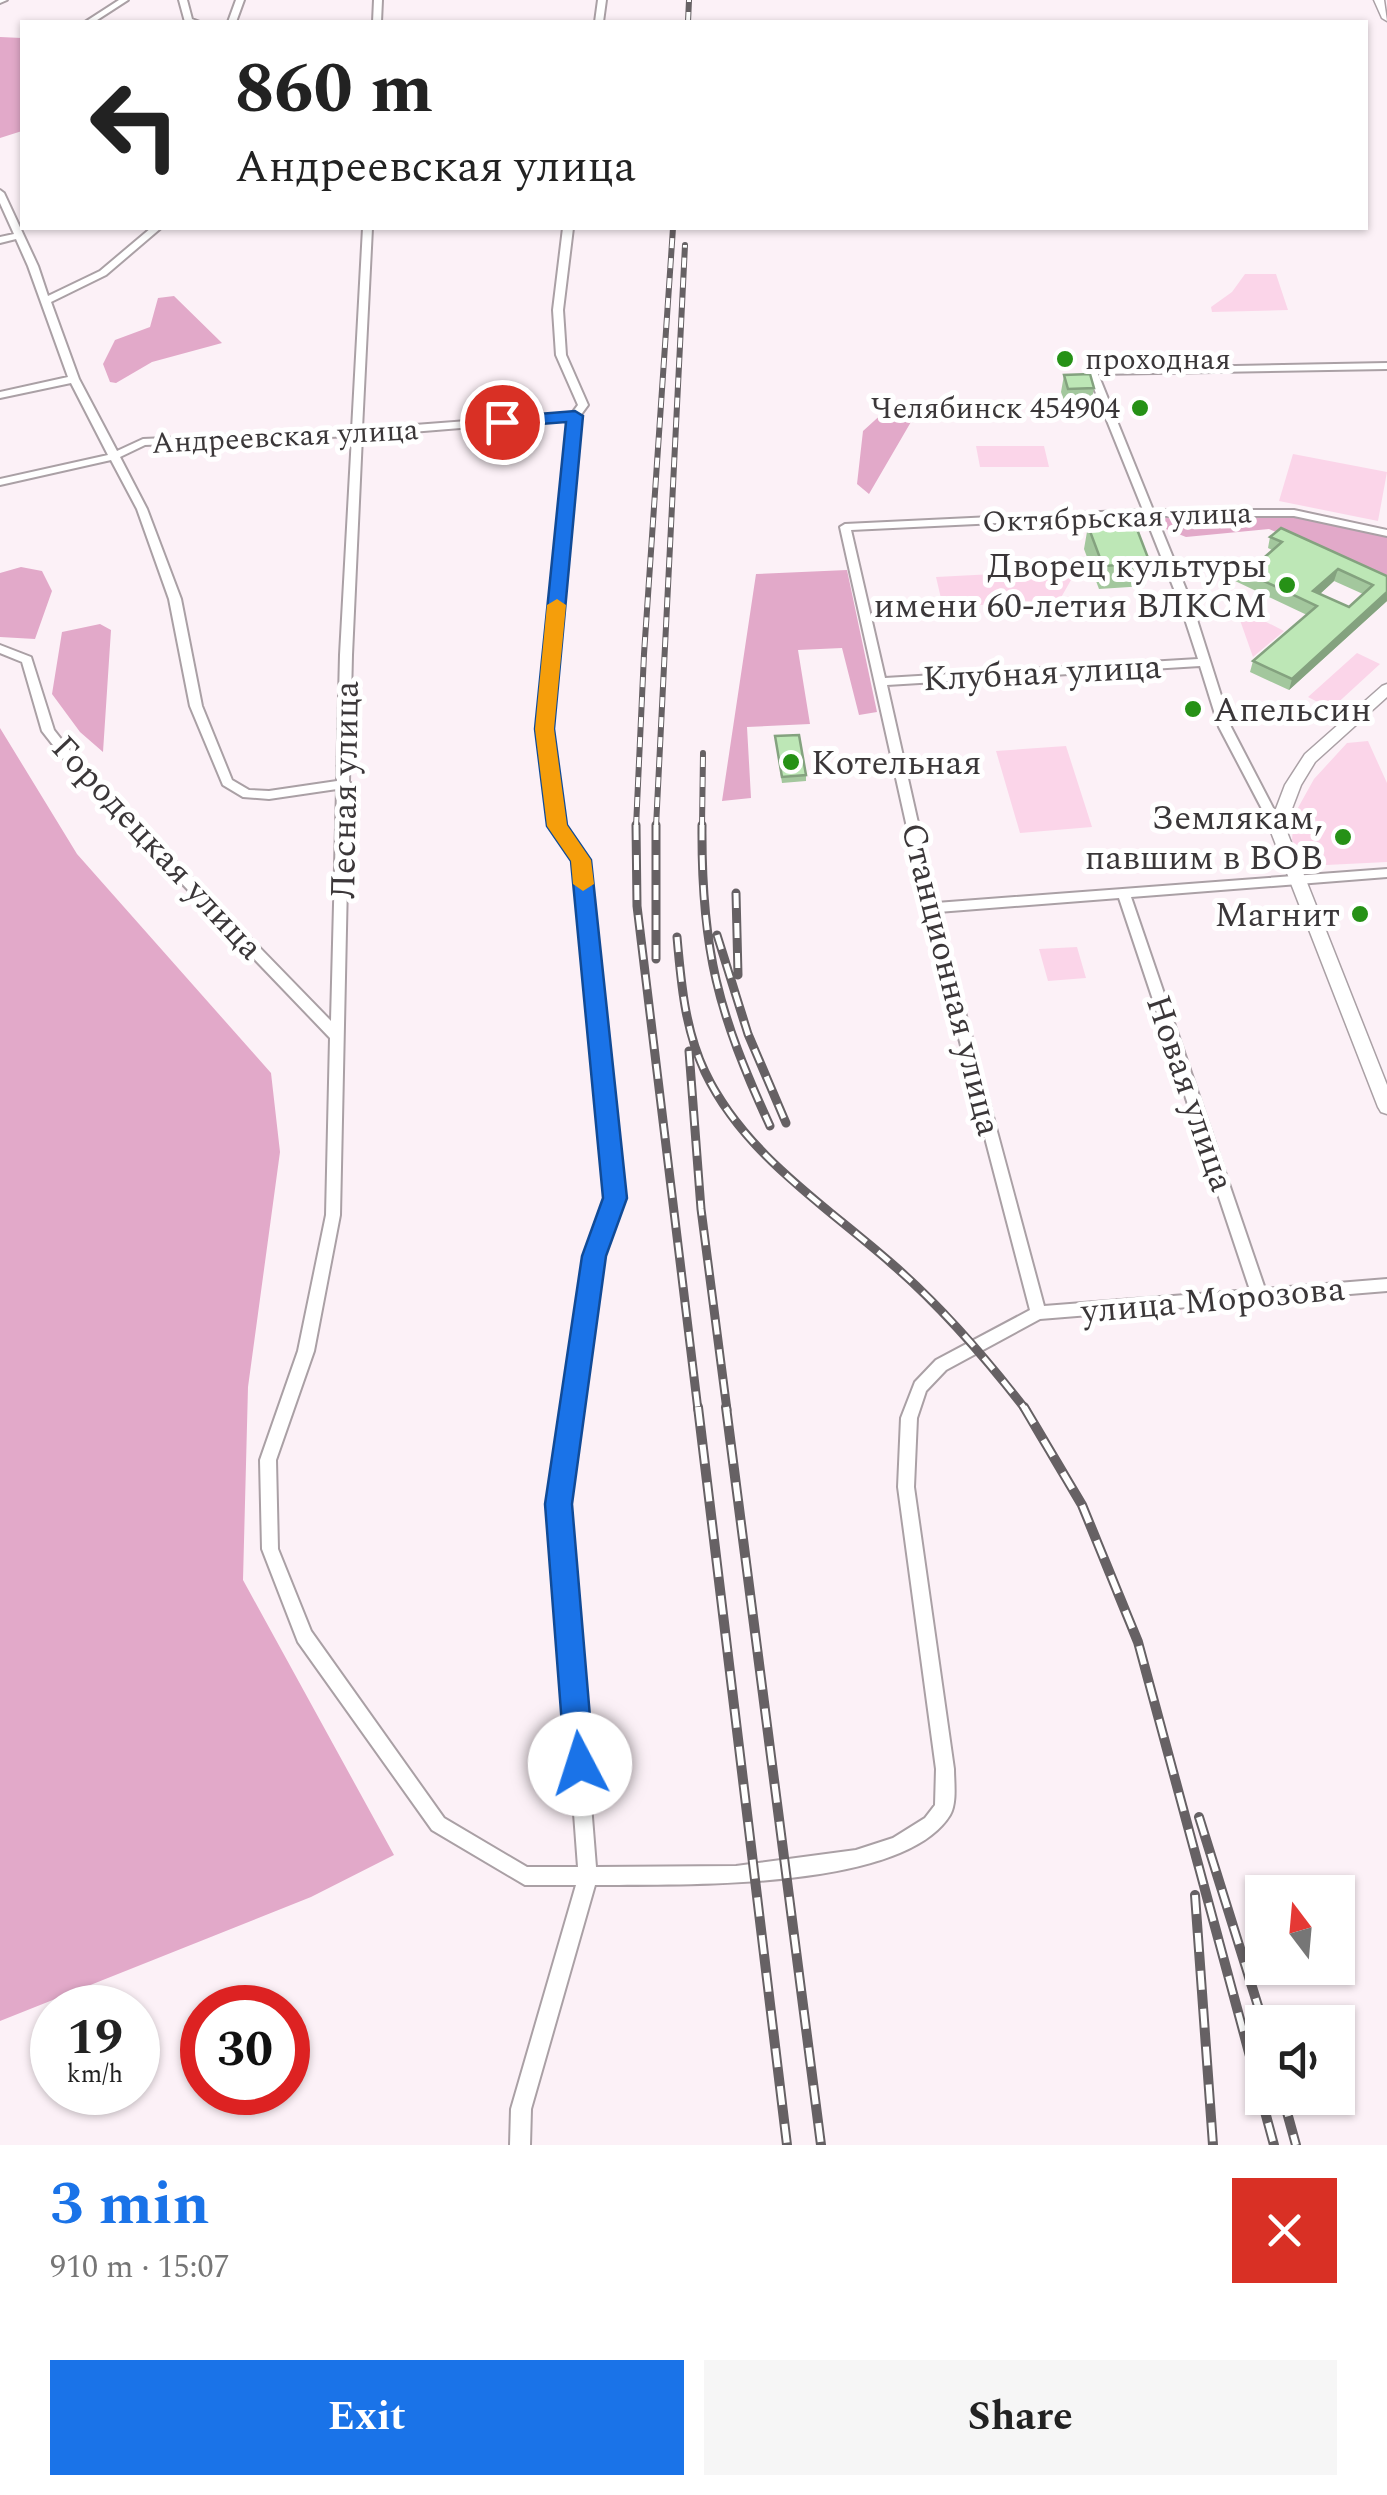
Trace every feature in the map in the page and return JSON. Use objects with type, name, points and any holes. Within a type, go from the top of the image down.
[{"type":"street","points":[[102,0],[108,11]]},
{"type":"street","points":[[93,20],[124,0]]},
{"type":"street","points":[[1379,0],[1387,18]]},
{"type":"street","points":[[0,193],[74,379],[142,509],[174,600],[196,706],[227,782],[247,794],[269,795],[345,784]]},
{"type":"street","points":[[45,301],[103,273],[154,230]]},
{"type":"street","name":"Лесная улица","points":[[366,230],[356,433],[333,1215],[306,1351],[268,1460],[270,1549],[304,1636],[438,1824],[525,1876],[766,1872],[856,1859],[898,1845],[932,1824],[944,1808],[945,1768],[906,1487],[908,1418],[920,1387],[941,1365],[1038,1313]]},
{"type":"street","points":[[520,2145],[522,2109],[588,1876],[559,1504],[594,1256],[615,1198],[581,860],[557,826],[544,729],[575,416],[583,405],[561,356],[558,310],[568,230]]},
{"type":"street","points":[[0,240],[19,234]]},
{"type":"street","points":[[1387,366],[1092,372],[1134,483],[1150,512],[1229,736],[1276,827],[1387,1107]]},
{"type":"street","points":[[0,396],[74,379]]},
{"type":"street","name":"Андреевская улица","points":[[0,482],[112,457],[143,442],[356,433],[575,416]]},
{"type":"street","name":"Октябрьская улица","points":[[845,527],[1150,512],[1294,512],[1387,533]]},
{"type":"street","name":"Станционная улица","points":[[845,527],[931,908],[1038,1313]]},
{"type":"street","name":"Городецкая улица","points":[[0,649],[27,660],[48,731],[74,765],[338,1037]]},
{"type":"street","name":"Клубная улица","points":[[880,682],[1204,662]]},
{"type":"street","points":[[1276,827],[1310,758],[1387,689]]},
{"type":"street","points":[[931,908],[1387,873]]},
{"type":"street","name":"Новая улица","points":[[1123,892],[1258,1294]]},
{"type":"street","name":"улица Морозова","points":[[1038,1313],[1387,1285]]},
{"type":"shaded area","points":[[0,37],[20,38],[20,132],[0,138]]},
{"type":"shaded area","points":[[1245,274],[1276,274],[1288,310],[1212,312],[1211,307],[1232,292]]},
{"type":"shaded area","points":[[174,296],[222,343],[152,362],[116,383],[110,382],[103,364],[115,340],[150,327],[158,298]]},
{"type":"shaded area","points":[[885,411],[915,415],[869,494],[857,484],[863,431]]},
{"type":"shaded area","points":[[976,446],[1044,446],[1049,467],[980,467]]},
{"type":"shaded area","points":[[1293,454],[1387,472],[1378,521],[1279,501]]},
{"type":"shaded area","points":[[1160,517],[1295,517],[1387,537],[1387,578],[1269,529],[1186,537],[1166,529]]},
{"type":"shaded area","points":[[21,567],[42,571],[52,591],[35,639],[0,637],[0,573]]},
{"type":"shaded area","points":[[847,570],[877,712],[859,715],[842,648],[798,650],[810,724],[747,727],[751,798],[722,801],[756,574]]},
{"type":"shaded area","points":[[1069,570],[1071,580],[1059,601],[943,607],[936,577]]},
{"type":"shaded area","points":[[1235,606],[1284,631],[1253,657]]},
{"type":"shaded area","points":[[100,624],[111,630],[103,752],[80,732],[52,694],[62,632]]},
{"type":"shaded area","points":[[1357,653],[1380,664],[1331,709],[1308,697]]},
{"type":"shaded area","points":[[0,728],[77,854],[271,1073],[280,1152],[248,1387],[243,1580],[394,1855],[311,1897],[90,1985],[30,1985],[30,2009],[0,2021]]},
{"type":"shaded area","points":[[1368,741],[1387,783],[1387,862],[1306,866],[1292,840],[1294,815],[1314,779],[1347,743]]},
{"type":"shaded area","points":[[1066,746],[1092,827],[1020,833],[996,751]]},
{"type":"shaded area","points":[[1077,947],[1086,978],[1048,981],[1039,949]]},
{"type":"building","points":[[1090,374],[1094,388],[1068,389],[1064,375]]},
{"type":"building","points":[[1135,524],[1150,563],[1103,566],[1088,526]]},
{"type":"building","points":[[1281,528],[1387,576],[1387,592],[1292,679],[1253,661],[1317,606],[1236,568],[1248,558],[1258,563],[1282,542],[1270,537]],"holes":[[[1338,569],[1373,585],[1349,607],[1313,591]]]},
{"type":"building","name":"Котельная","points":[[799,735],[806,775],[782,777],[775,736]]},
{"type":"railway","points":[[688,20],[689,0]]},
{"type":"railway","points":[[636,827],[673,230]]},
{"type":"railway","points":[[656,827],[685,245]]},
{"type":"railway","points":[[702,826],[703,753]]},
{"type":"railway","points":[[702,826],[705,909],[716,980],[737,1049],[770,1126]]},
{"type":"railway","points":[[636,827],[637,906],[698,1410]]},
{"type":"railway","points":[[656,827],[656,959]]},
{"type":"railway","points":[[736,893],[738,975]]},
{"type":"railway","points":[[717,935],[748,1034],[786,1123]]},
{"type":"railway","points":[[677,937],[693,1040],[721,1101],[741,1128],[788,1176],[928,1297],[1025,1409]]},
{"type":"railway","points":[[689,1051],[701,1209],[727,1410]]},
{"type":"railway","points":[[698,1407],[787,2145]]},
{"type":"railway","points":[[726,1407],[821,2145]]},
{"type":"railway","points":[[1025,1409],[1082,1505],[1138,1642],[1274,2145]]},
{"type":"railway","points":[[1199,1817],[1258,2005]]},
{"type":"railway","points":[[1195,1895],[1213,2145]]},
{"type":"railway","points":[[1288,2115],[1296,2145]]},
{"type":"slow traffic","points":[[557,605],[544,729],[557,826],[581,860],[583,884]]},
{"type":"place","name":"проходная","points":[[1065,359]]},
{"type":"place","name":"Челябинск 454904","points":[[1140,408]]},
{"type":"place","name":"Дворец культуры имени 60-летия ВЛКСМ","points":[[1287,585]]},
{"type":"place","name":"Апельсин","points":[[1193,709]]},
{"type":"place","name":"Котельная","points":[[791,762]]},
{"type":"place","name":"Землякам, павшим в ВОВ","points":[[1343,837]]},
{"type":"place","name":"Магнит","points":[[1360,914]]},
{"type":"route","points":[[502,422],[575,416],[544,729],[557,826],[581,860],[615,1198],[594,1256],[559,1504],[580,1764]]}]
